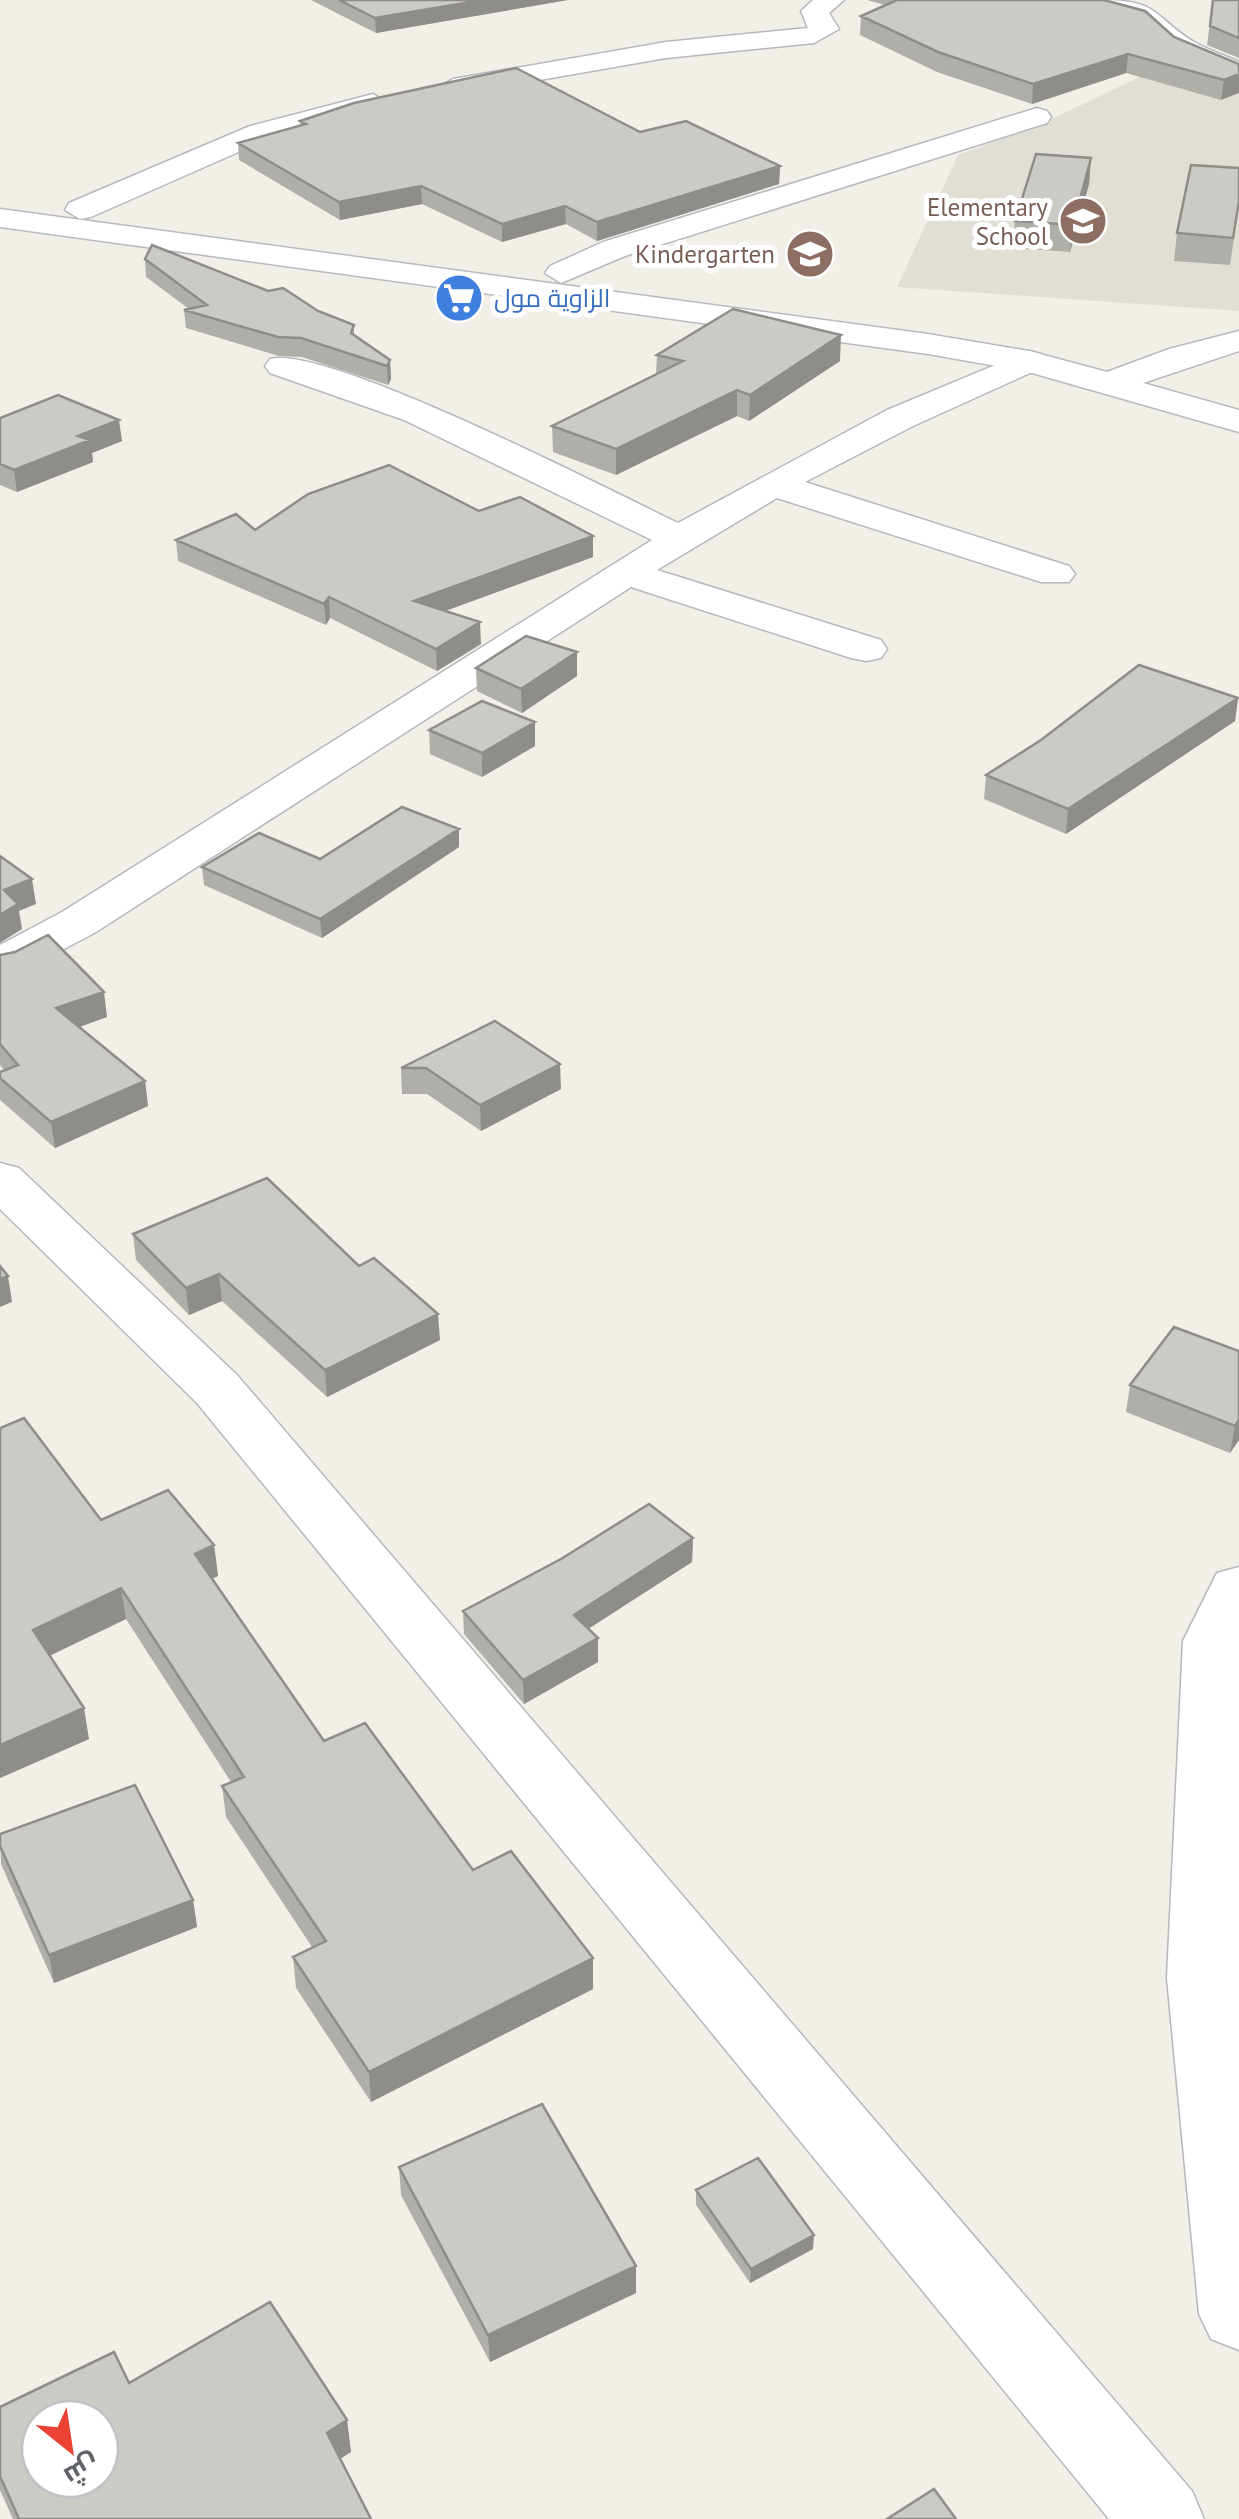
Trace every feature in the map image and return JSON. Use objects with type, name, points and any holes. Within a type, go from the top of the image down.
[{"type":"street","points":[[80,210],[260,132],[416,94],[666,50],[814,34],[826,29],[814,10],[831,0]]},
{"type":"street","points":[[1115,0],[1151,18],[1183,47],[1239,72]]},
{"type":"street","points":[[561,273],[614,249],[1036,117]]},
{"type":"street","points":[[0,199],[561,273],[984,342],[1130,375],[1239,421]]},
{"type":"street","points":[[0,218],[984,342],[1030,361],[1239,394]]},
{"type":"street","points":[[1130,375],[1239,342]]},
{"type":"street","points":[[0,964],[79,922],[678,538],[900,418],[1030,361]]},
{"type":"street","points":[[282,366],[417,412],[678,538]]},
{"type":"street","points":[[772,484],[1055,574]]},
{"type":"street","points":[[623,572],[866,649]]},
{"type":"street","points":[[0,1179],[217,1389],[994,2324],[1162,2519]]},
{"type":"street","points":[[1239,1590],[1215,1641],[1203,1978],[1239,2314]]},
{"type":"shaded area","name":"Elementary School","points":[[1163,66],[1239,85],[1239,311],[897,287],[958,155],[1039,125]]},
{"type":"building","points":[[339,0],[483,0],[375,18]]},
{"type":"building","points":[[897,0],[1104,0],[1145,11],[1174,37],[1239,64],[1239,74],[1224,80],[1128,54],[1033,84],[938,52],[861,16]]},
{"type":"building","points":[[1213,0],[1239,0],[1239,38],[1210,26]]},
{"type":"building","points":[[516,68],[640,132],[686,121],[780,166],[597,222],[565,206],[502,224],[421,186],[339,202],[238,143],[306,124],[300,121],[354,103]]},
{"type":"building","points":[[1036,154],[1091,158],[1073,225],[1015,221]]},
{"type":"building","points":[[1191,165],[1239,168],[1233,238],[1177,233]]},
{"type":"building","points":[[152,245],[268,291],[283,288],[318,311],[354,325],[351,333],[390,360],[387,366],[301,338],[278,337],[184,310],[207,305],[145,259]]},
{"type":"building","points":[[733,309],[841,335],[750,395],[737,390],[616,449],[552,426],[683,361],[657,355]]},
{"type":"building","points":[[58,395],[119,420],[78,436],[90,440],[14,470],[0,464],[0,418]]},
{"type":"building","points":[[389,465],[479,511],[520,497],[593,536],[414,601],[480,622],[436,649],[329,597],[324,604],[176,540],[236,514],[255,530],[308,494]]},
{"type":"building","points":[[526,636],[577,652],[521,689],[476,668]]},
{"type":"building","points":[[1139,665],[1238,698],[1068,809],[986,775],[1041,740]]},
{"type":"building","points":[[482,701],[535,722],[482,753],[429,730]]},
{"type":"building","points":[[402,807],[459,829],[320,919],[202,867],[259,833],[320,859]]},
{"type":"building","points":[[0,856],[32,879],[4,890],[18,904],[0,915]]},
{"type":"building","points":[[48,935],[104,992],[56,1008],[145,1081],[51,1122],[0,1078],[0,1072],[18,1065],[0,1044],[0,955]]},
{"type":"building","points":[[495,1021],[560,1064],[480,1105],[426,1068],[401,1068]]},
{"type":"building","points":[[267,1178],[359,1266],[374,1258],[438,1314],[325,1370],[219,1274],[186,1288],[133,1234]]},
{"type":"building","points":[[1174,1327],[1239,1351],[1239,1420],[1235,1426],[1130,1385]]},
{"type":"building","points":[[24,1418],[101,1520],[168,1490],[214,1545],[195,1554],[324,1741],[365,1723],[473,1870],[511,1851],[593,1958],[369,2072],[293,1957],[326,1941],[222,1786],[244,1777],[121,1588],[33,1630],[84,1708],[0,1745],[0,1428]]},
{"type":"building","points":[[649,1504],[693,1538],[574,1615],[598,1638],[523,1680],[463,1611],[561,1559]]},
{"type":"building","points":[[135,1785],[193,1900],[49,1955],[0,1846],[0,1834]]},
{"type":"building","points":[[542,2104],[636,2266],[488,2335],[399,2167]]},
{"type":"building","points":[[758,2158],[814,2235],[751,2269],[696,2190]]},
{"type":"building","points":[[270,2302],[347,2420],[327,2433],[371,2519],[19,2519],[0,2476],[0,2407],[114,2352],[129,2383]]},
{"type":"building","points":[[934,2489],[956,2519],[887,2519]]},
{"type":"place","name":"Elementary School","points":[[1083,221]]},
{"type":"place","name":"Kindergarten","points":[[810,254]]},
{"type":"place","name":"الزاوية مول","points":[[459,298]]}]
